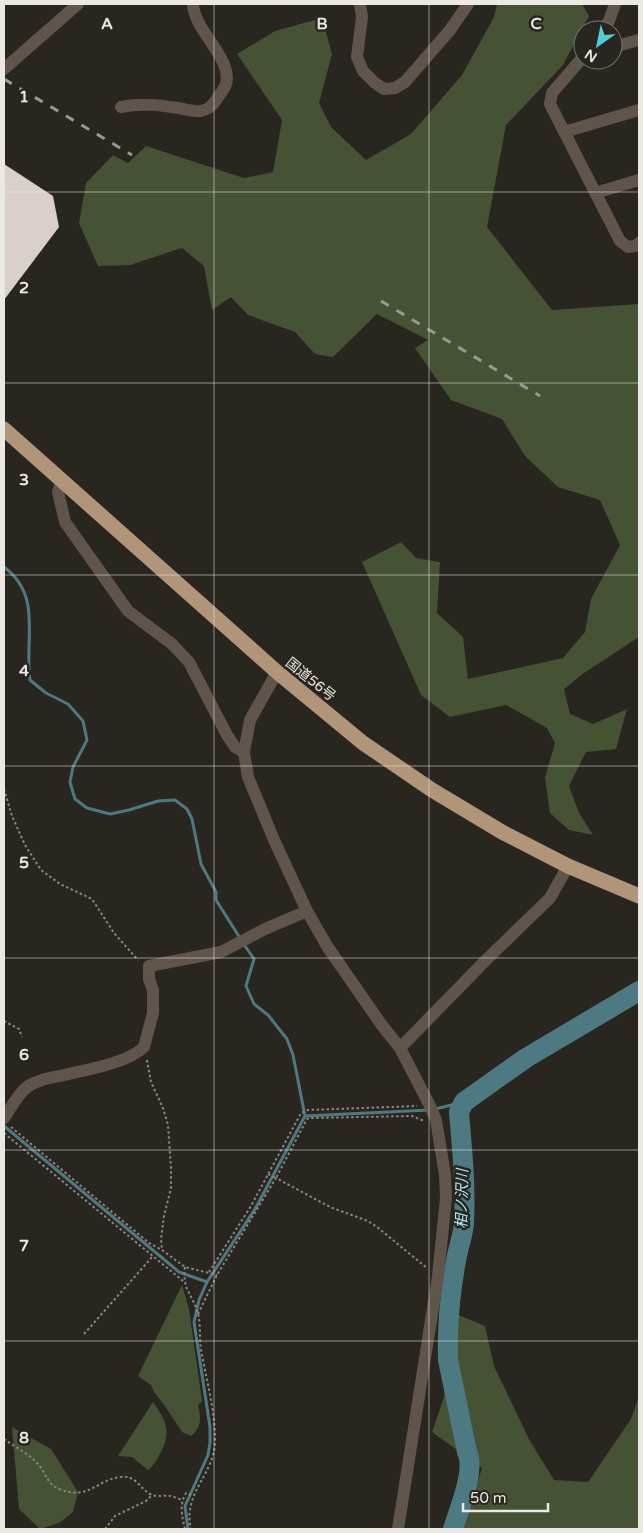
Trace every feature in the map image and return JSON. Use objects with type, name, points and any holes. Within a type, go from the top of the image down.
[{"type":"highway","name":"国道56号","points":[[4,429],[277,672],[363,743],[432,790],[502,832],[568,866],[639,896]]},
{"type":"street","points":[[4,68],[78,4]]},
{"type":"street","points":[[121,107],[133,104],[154,104],[200,111],[212,106],[226,85],[227,74],[224,64],[201,27],[193,4]]},
{"type":"street","points":[[360,4],[362,17],[357,58],[363,71],[384,89],[395,88],[405,82],[450,30],[468,4]]},
{"type":"street","points":[[609,20],[616,4]]},
{"type":"street","points":[[623,44],[639,40]]},
{"type":"street","points":[[573,68],[552,92],[550,104],[620,241],[628,247],[639,243]]},
{"type":"street","points":[[564,132],[639,110]]},
{"type":"street","points":[[594,193],[639,180]]},
{"type":"street","points":[[62,480],[58,492],[66,522],[128,611],[172,644],[189,662],[227,735],[235,747],[244,752]]},
{"type":"street","points":[[277,672],[250,720],[244,752],[248,777],[258,804],[307,911],[326,946],[400,1048],[429,1104],[436,1123],[445,1175],[446,1198],[438,1276],[398,1529]]},
{"type":"street","points":[[400,1048],[486,958],[550,898],[568,866]]},
{"type":"street","points":[[5,1121],[16,1100],[26,1088],[39,1081],[96,1068],[127,1058],[144,1047],[153,1013],[153,990],[149,979],[149,966],[221,952],[265,929],[307,911]]},
{"type":"path","points":[[4,789],[12,816],[22,838],[41,870],[60,884],[92,899],[114,933],[138,960],[149,966]]},
{"type":"path","points":[[4,1021],[19,1029],[22,1038]]},
{"type":"path","points":[[144,1047],[151,1082],[168,1124],[171,1188],[160,1239],[162,1250]]},
{"type":"path","points":[[209,1272],[252,1206],[301,1113],[308,1110],[411,1107],[429,1104]]},
{"type":"path","points":[[198,1314],[217,1275],[276,1178],[307,1119],[412,1116],[436,1123]]},
{"type":"path","points":[[5,1121],[149,1243],[162,1250],[185,1268],[217,1275]]},
{"type":"path","points":[[4,1132],[183,1280],[198,1314],[199,1335],[213,1416],[216,1447],[211,1463],[193,1496],[188,1518],[191,1529]]},
{"type":"path","points":[[268,1174],[330,1207],[368,1221],[438,1276]]},
{"type":"path","points":[[128,1235],[133,1229]]},
{"type":"path","points":[[84,1334],[153,1256]]},
{"type":"path","points":[[183,1280],[185,1268]]},
{"type":"path","points":[[4,1439],[31,1457],[39,1465],[50,1484],[58,1489],[84,1493],[110,1479],[122,1476],[134,1479],[152,1495],[172,1496],[182,1500]]},
{"type":"path","points":[[185,1529],[182,1516],[182,1500],[186,1493],[193,1496]]},
{"type":"path","points":[[105,1529],[115,1516],[146,1501],[152,1495]]},
{"type":"green space","points":[[497,4],[582,4],[589,16],[587,20],[573,20],[573,46],[563,65],[506,125],[487,227],[552,310],[639,304],[639,637],[584,673],[564,689],[570,714],[593,724],[627,709],[616,749],[586,752],[569,786],[579,813],[593,835],[569,830],[550,813],[545,778],[555,743],[547,728],[506,705],[450,717],[421,695],[362,562],[401,542],[416,558],[440,562],[437,613],[463,637],[468,679],[563,658],[585,632],[591,599],[620,545],[600,500],[558,487],[525,456],[502,419],[451,400],[415,348],[428,340],[377,314],[333,357],[315,354],[295,332],[248,315],[231,297],[212,310],[204,266],[182,248],[130,265],[98,266],[79,223],[86,183],[113,155],[128,163],[146,146],[244,178],[273,172],[282,120],[237,54],[275,31],[322,18],[332,54],[319,103],[331,127],[366,160],[411,134],[462,75],[494,17]]},
{"type":"green space","points":[[182,1285],[189,1309],[202,1401],[198,1405],[199,1426],[191,1436],[182,1432],[151,1385],[138,1376]]},
{"type":"green space","points":[[456,1314],[485,1326],[494,1366],[530,1441],[554,1480],[588,1482],[631,1419],[639,1396],[639,1529],[462,1529],[482,1468],[432,1432],[444,1397]]},
{"type":"green space","points":[[153,1402],[166,1426],[166,1439],[160,1454],[148,1470],[132,1457],[118,1456]]},
{"type":"green space","points":[[12,1427],[51,1449],[78,1492],[73,1512],[59,1523],[40,1529],[19,1509]]},
{"type":"building","points":[[4,164],[53,196],[59,227],[4,300]]},
{"type":"waterway","points":[[4,567],[16,579],[24,591],[28,605],[30,680],[46,693],[68,704],[83,721],[87,740],[73,767],[70,782],[75,799],[87,808],[110,814],[158,801],[175,800],[187,809],[192,819],[201,864],[216,892],[216,900],[240,938]]},
{"type":"waterway","points":[[188,1529],[185,1506],[208,1455],[210,1443],[210,1427],[194,1322],[199,1300],[207,1282],[255,1209],[305,1116],[293,1055],[287,1039],[268,1015],[254,1004],[246,986],[254,959],[243,943]]},
{"type":"waterway","name":"相ノ沢川","points":[[453,1529],[466,1490],[469,1469],[469,1460],[448,1360],[451,1298],[464,1223],[464,1181],[459,1112],[464,1102],[526,1058],[639,991]]},
{"type":"waterway","points":[[435,1109],[464,1102]]},
{"type":"waterway","points":[[305,1116],[429,1110]]},
{"type":"waterway","points":[[4,1126],[179,1272],[207,1282]]},
{"type":"railway","points":[[4,79],[132,155]]},
{"type":"railway","points":[[381,301],[540,396]]}]
